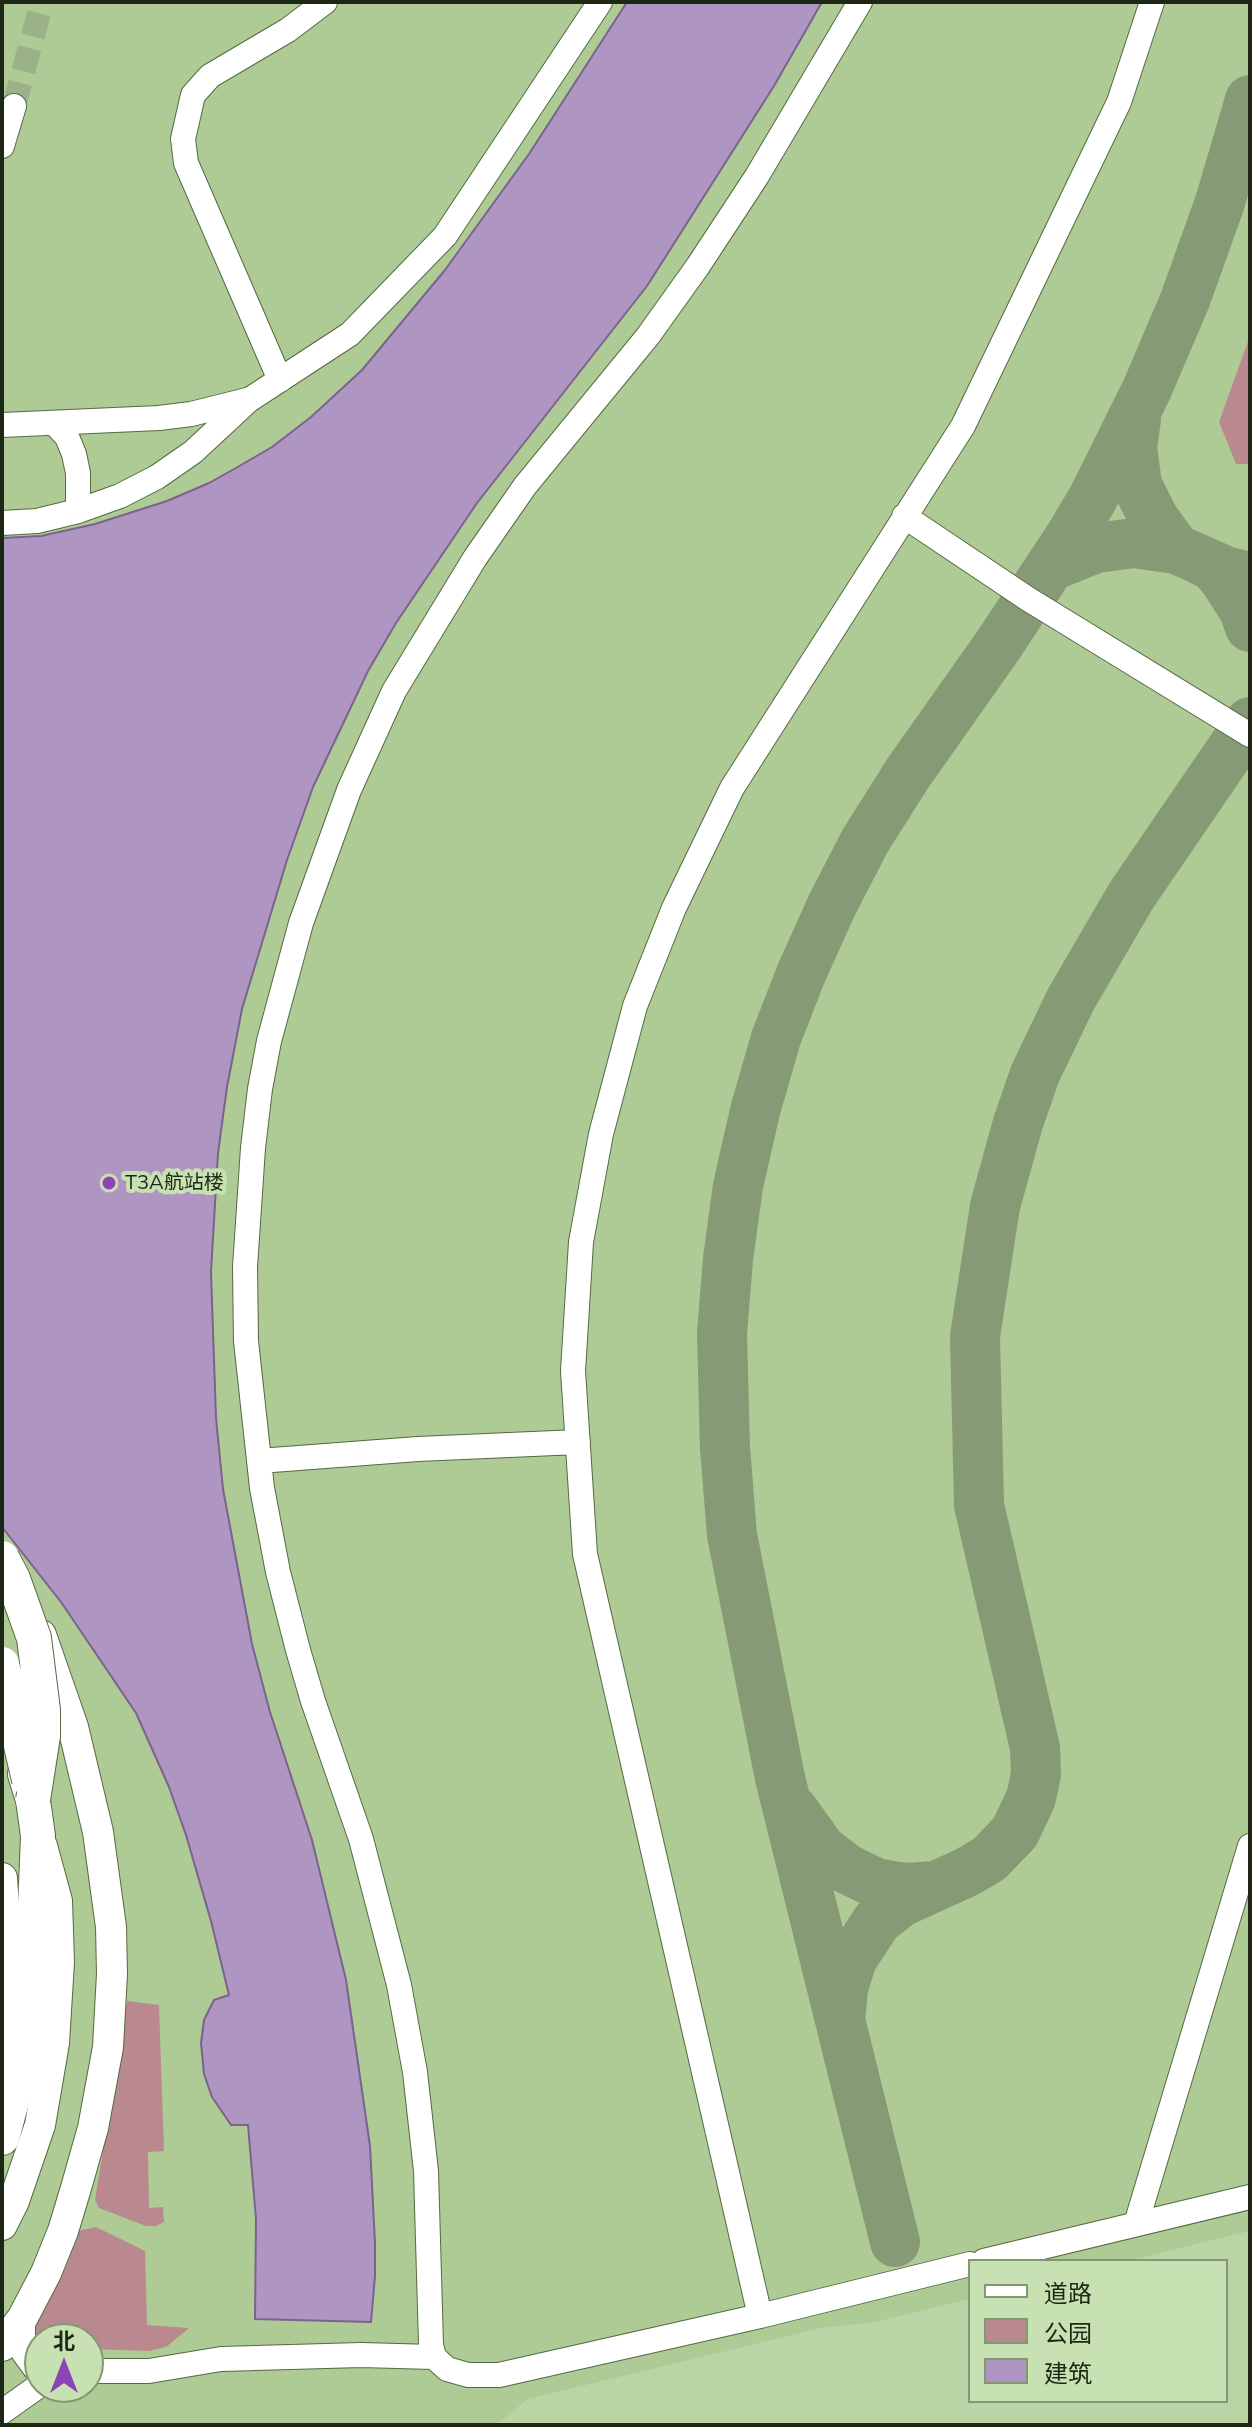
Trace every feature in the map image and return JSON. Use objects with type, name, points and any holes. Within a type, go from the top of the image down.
[{"type":"highway","points":[[2,1558],[13,1579],[34,1638],[38,1667],[43,1736],[31,1790]]},
{"type":"highway","points":[[2,1664],[31,1790],[38,1836],[31,2006],[18,2078],[2,2138]]},
{"type":"highway","points":[[2,1731],[31,1790]]},
{"type":"main road","points":[[2,1549],[15,1568],[73,1727],[98,1832],[111,1927],[112,1974],[108,2047],[93,2128],[63,2231],[23,2317],[2,2346]]},
{"type":"main road","points":[[2,1687],[30,1718],[59,1758],[85,1783]]},
{"type":"main road","points":[[2,2225],[14,2201],[40,2125],[54,2043],[59,1962],[57,1901],[38,1836]]},
{"type":"main road","points":[[2,1878],[5,1963],[2,2045]]},
{"type":"lane","points":[[280,380],[186,163],[183,139],[193,95],[210,76],[288,30],[325,2]]},
{"type":"lane","points":[[2,523],[37,521],[78,511],[120,496],[157,477],[193,452],[249,400],[350,334],[445,236],[600,2]]},
{"type":"lane","points":[[860,2],[757,176],[698,266],[648,336],[525,486],[475,558],[394,691],[349,790],[287,965],[269,1041],[260,1089],[250,1186],[245,1267],[246,1341],[259,1461],[278,1572],[313,1701],[361,1839],[399,1985],[423,2136],[429,2213],[428,2312],[434,2357],[447,2369],[457,2372],[499,2375],[760,2316],[968,2264]]},
{"type":"lane","points":[[760,2316],[585,1554],[573,1371],[581,1242],[601,1134],[635,1006],[674,908],[732,788],[963,426],[1119,102],[1152,2]]},
{"type":"lane","points":[[2,146],[14,106]]},
{"type":"lane","points":[[2,425],[56,425],[159,418],[249,400]]},
{"type":"lane","points":[[56,425],[67,437],[74,454],[78,473],[78,511]]},
{"type":"lane","points":[[904,516],[1028,599],[1250,735]]},
{"type":"lane","points":[[259,1461],[418,1449],[578,1442]]},
{"type":"lane","points":[[1136,2224],[1250,1846]]},
{"type":"lane","points":[[992,2259],[1250,2197]]},
{"type":"lane","points":[[23,2317],[24,2353]]},
{"type":"lane","points":[[104,2371],[149,2371],[221,2359],[361,2355],[434,2357]]},
{"type":"lane","points":[[2,2412],[24,2396]]},
{"type":"shaded area","points":[[2,2],[1250,2],[1250,2231],[1135,2259],[968,2259],[968,2299],[870,2323],[825,2327],[528,2399],[496,2425],[2,2425]]},
{"type":"green space","points":[[1250,336],[1250,464],[1236,464],[1219,422]]},
{"type":"green space","points":[[127,2001],[159,2005],[164,2151],[148,2152],[149,2208],[163,2207],[164,2222],[156,2226],[146,2226],[99,2208],[95,2200]]},
{"type":"green space","points":[[96,2227],[145,2251],[147,2325],[189,2328],[166,2347],[149,2351],[104,2350],[104,2323],[32,2323],[78,2231]]},
{"type":"building","name":"T3A航站楼","points":[[627,2],[822,2],[774,86],[647,286],[477,503],[396,623],[368,671],[313,787],[287,860],[242,1009],[227,1087],[218,1153],[211,1272],[216,1418],[223,1489],[252,1644],[270,1712],[312,1840],[346,1980],[370,2146],[375,2243],[371,2322],[255,2319],[256,2219],[248,2125],[231,2125],[212,2097],[204,2074],[201,2043],[204,2020],[214,2000],[229,1995],[186,1835],[169,1787],[136,1713],[61,1602],[2,1527],[2,538],[41,536],[95,524],[167,501],[209,483],[272,447],[311,417],[362,370],[445,270],[529,154]]},
{"type":"taxiway","points":[[895,2242],[780,1778],[732,1535],[725,1448],[722,1333],[738,1186],[776,1038],[832,905],[865,841],[908,773],[999,644],[1093,498],[1147,389],[1185,300],[1220,202],[1250,100]]},
{"type":"taxiway","points":[[1136,419],[1132,447],[1137,485],[1154,519],[1176,549]]},
{"type":"taxiway","points":[[1051,566],[1096,548],[1134,543],[1176,549],[1228,572],[1250,577]]},
{"type":"taxiway","points":[[1202,561],[1213,566],[1225,580],[1244,610],[1250,627]]},
{"type":"taxiway","points":[[841,2012],[843,1988],[852,1959],[877,1921],[901,1902],[989,1859],[1015,1832],[1031,1798],[1036,1774],[1035,1748],[979,1505],[975,1336],[995,1206],[1035,1074],[1071,999],[1131,896],[1250,722]]},
{"type":"taxiway","points":[[794,1811],[822,1850],[847,1869],[876,1883],[908,1888],[936,1886]]},
{"type":"tunnel","points":[[14,106],[42,2]]},
{"type":"place","name":"T3A航站楼","points":[[109,1183]]}]
